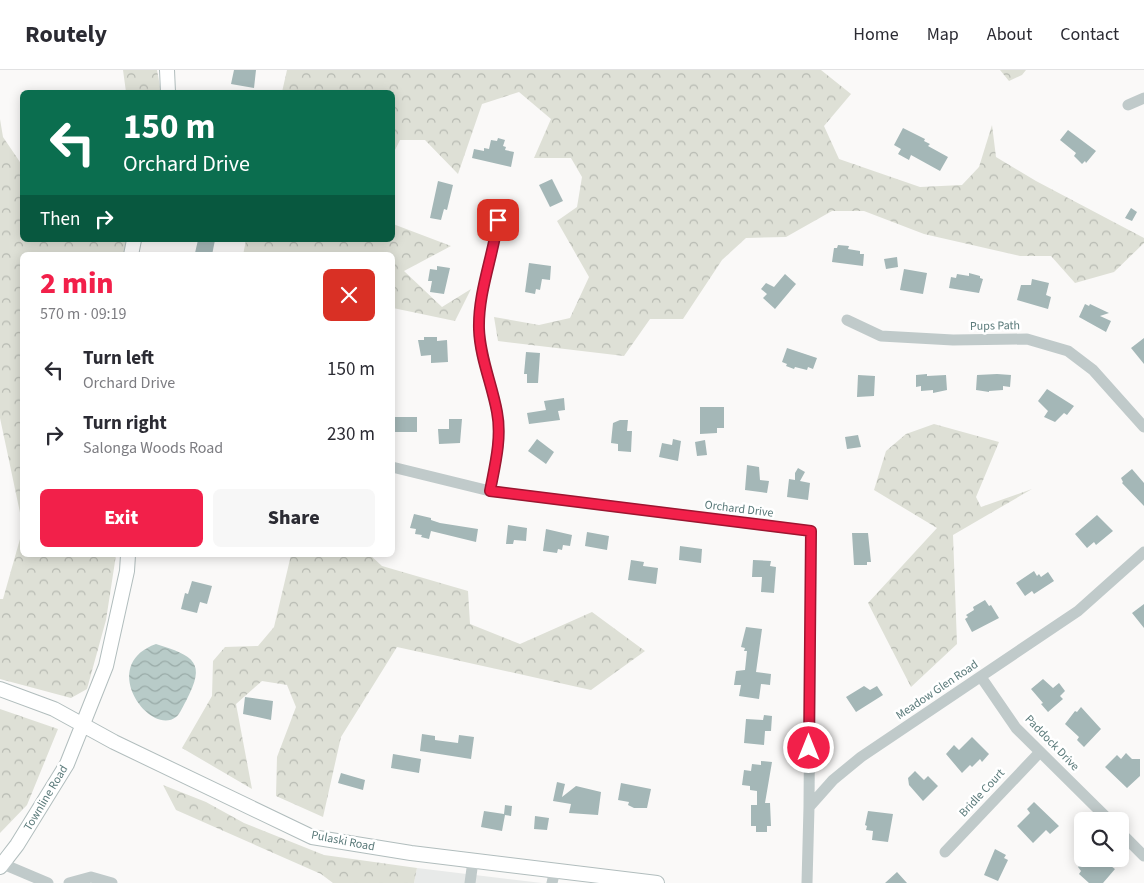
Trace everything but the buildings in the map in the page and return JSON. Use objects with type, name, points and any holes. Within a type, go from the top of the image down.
[{"type":"main road","points":[[167,70],[168,90]]},
{"type":"main road","name":"Townline Road","points":[[1,866],[17,845],[67,764],[106,666],[127,571],[128,557]]},
{"type":"main road","name":"Pulaski Road","points":[[0,689],[54,709],[312,837],[406,852],[473,860],[553,876],[657,883]]},
{"type":"street","points":[[1128,105],[1144,98]]},
{"type":"street","points":[[490,491],[499,436],[498,413],[482,355],[479,328],[481,297],[498,220]]},
{"type":"street","name":"Pups Path","points":[[847,320],[881,336],[952,340],[1026,339],[1068,351],[1093,370],[1144,427]]},
{"type":"street","name":"Orchard Drive","points":[[395,468],[490,491],[811,531],[809,806]]},
{"type":"street","name":"Meadow Glen Road","points":[[809,806],[833,780],[861,757],[1078,611],[1144,552]]},
{"type":"street","name":"Paddock Drive","points":[[981,677],[1016,728],[1101,812]]},
{"type":"street","name":"Bridle Court","points":[[945,852],[1039,752]]},
{"type":"street","points":[[807,883],[809,806]]},
{"type":"street","points":[[1129,841],[1144,856]]},
{"type":"street","points":[[470,883],[473,860]]},
{"type":"street","points":[[1,866],[48,883]]},
{"type":"street","points":[[69,883],[91,877],[112,883]]},
{"type":"shaded area","points":[[417,868],[542,883],[414,883]]},
{"type":"green space","points":[[123,70],[157,70],[161,90],[126,90]]},
{"type":"green space","points":[[287,70],[821,70],[851,94],[824,126],[839,159],[920,187],[962,185],[979,167],[992,125],[996,157],[1036,181],[1144,238],[1144,243],[1114,272],[1075,283],[1051,256],[1020,256],[924,234],[864,211],[832,211],[786,237],[746,238],[722,260],[683,319],[650,319],[624,356],[498,341],[494,317],[539,325],[570,318],[589,277],[557,221],[577,207],[582,177],[571,158],[534,158],[551,119],[519,92],[482,104],[458,174],[425,140],[400,140],[395,150],[395,90],[282,90]]},
{"type":"green space","points":[[1000,70],[1026,70],[1022,75],[1009,81]]},
{"type":"green space","points":[[0,119],[3,137],[20,162],[20,242],[129,242],[127,252],[20,252],[20,513],[0,418]]},
{"type":"green space","points":[[395,225],[451,246],[404,271],[442,307],[471,289],[455,321],[395,308],[395,252],[244,252],[246,242],[395,242]]},
{"type":"green space","points":[[934,424],[999,442],[976,497],[981,507],[1032,489],[953,535],[957,644],[911,687],[868,603],[937,528],[874,490],[886,451],[906,434]]},
{"type":"green space","points":[[20,539],[20,557],[116,557],[106,620],[87,689],[71,698],[0,679],[0,599],[3,599]]},
{"type":"green space","points":[[291,557],[372,557],[382,566],[468,591],[470,624],[520,644],[592,612],[645,651],[591,690],[397,647],[341,737],[323,817],[276,796],[277,757],[296,707],[287,685],[262,681],[236,704],[252,789],[182,748],[212,696],[213,661],[225,647],[258,646],[274,627]]},
{"type":"green space","points":[[0,709],[58,729],[27,805],[0,833]]},
{"type":"green space","points":[[163,785],[206,802],[244,823],[324,855],[417,868],[414,883],[333,883],[321,874],[176,810]]},
{"type":"water","points":[[156,644],[180,652],[188,657],[196,669],[196,677],[192,688],[180,712],[176,717],[165,720],[154,717],[143,708],[134,696],[130,682],[131,667],[139,654]]},
{"type":"route","points":[[498,220],[495,242],[488,262],[481,297],[479,328],[482,355],[498,413],[499,436],[490,491],[811,531],[809,551],[809,748]]}]
